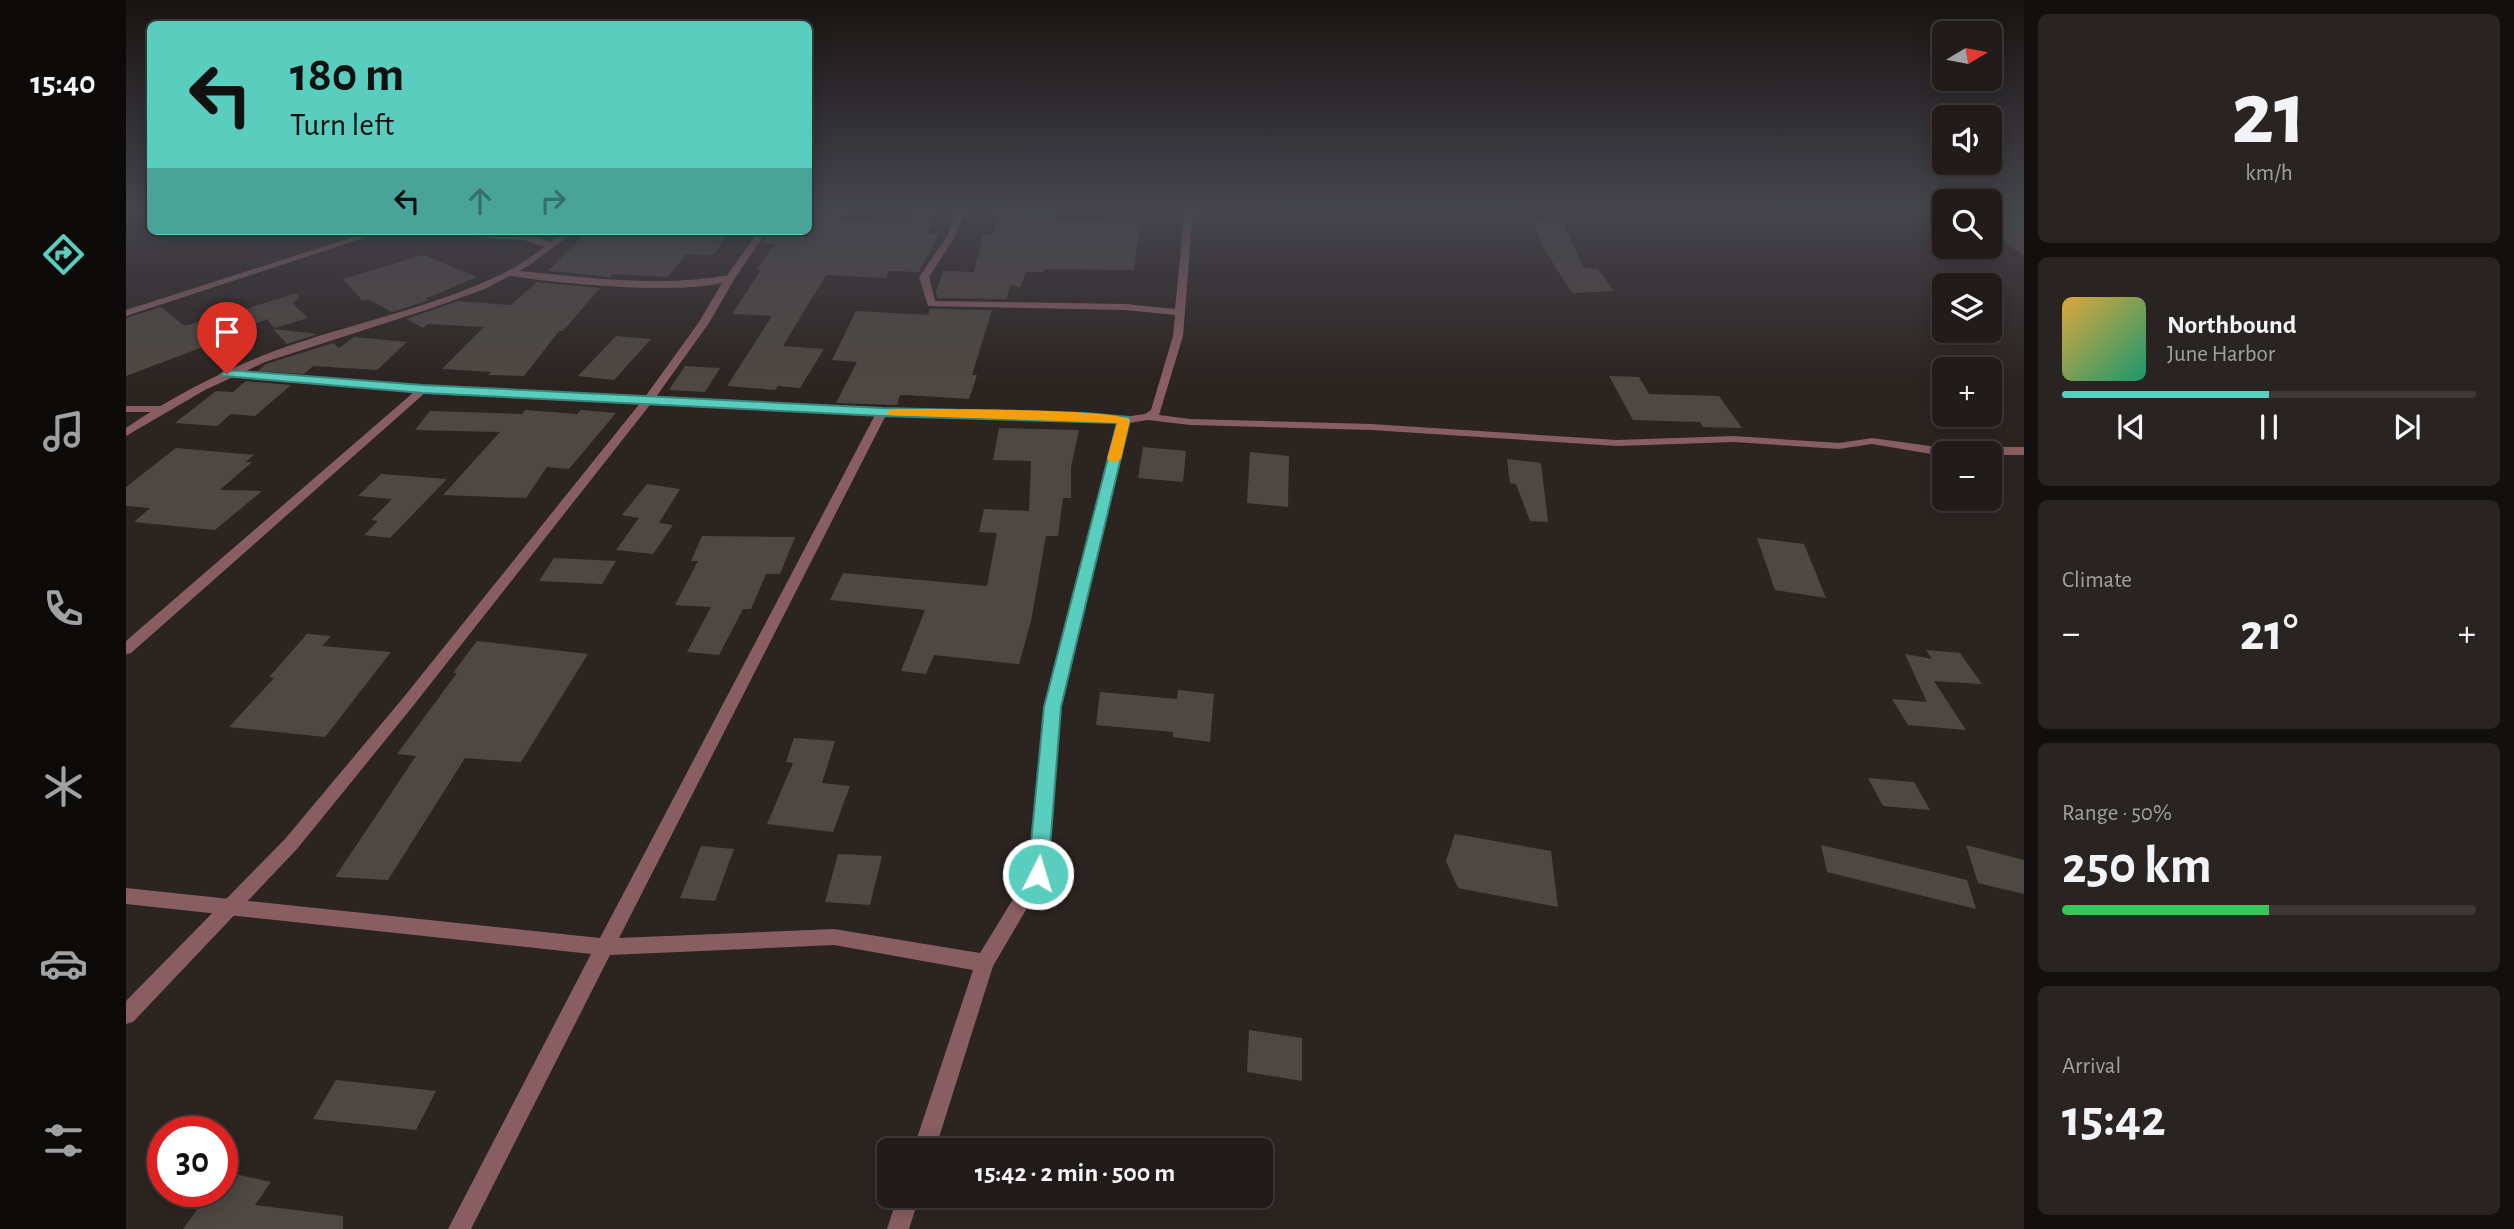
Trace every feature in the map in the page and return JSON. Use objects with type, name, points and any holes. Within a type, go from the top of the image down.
[{"type":"street","points":[[126,313],[275,265]]},
{"type":"street","points":[[126,433],[161,409],[227,374],[284,351],[424,308],[510,273],[522,265]]},
{"type":"street","points":[[126,1015],[291,844],[649,399],[704,323],[739,265]]},
{"type":"street","points":[[932,265],[924,278],[931,304],[1125,307],[1179,312]]},
{"type":"street","points":[[1148,417],[1156,412],[1178,337],[1183,265]]},
{"type":"street","points":[[510,273],[631,283],[706,284],[730,278]]},
{"type":"street","points":[[706,284],[720,293]]},
{"type":"street","points":[[227,374],[423,389],[882,412],[1085,416],[1124,420],[1148,417],[1190,422],[1371,428],[1578,441],[1734,439],[1839,446],[1872,441],[1957,453],[2024,451]]},
{"type":"street","points":[[126,649],[423,389]]},
{"type":"street","points":[[126,409],[161,409]]},
{"type":"street","points":[[459,1229],[882,412]]},
{"type":"street","points":[[928,1138],[985,962],[1038,874],[1053,707],[1124,420]]},
{"type":"street","points":[[126,896],[605,947],[834,937],[985,962]]},
{"type":"street","points":[[898,1229],[905,1208]]},
{"type":"building","points":[[388,265],[448,265],[477,277],[425,299],[430,300],[392,312],[368,299],[363,301],[343,279]]},
{"type":"building","points":[[554,265],[677,265],[668,277],[612,274],[610,277],[548,271]]},
{"type":"building","points":[[759,265],[922,265],[919,272],[888,271],[886,278],[826,275],[783,346],[824,349],[800,388],[778,386],[775,390],[727,386],[772,316],[732,314],[761,270],[756,270]]},
{"type":"building","points":[[976,265],[1135,265],[1134,270],[1045,269],[1044,272],[1026,272],[1020,288],[1011,285],[1006,299],[937,298],[936,292],[943,271],[974,272]]},
{"type":"building","points":[[1555,265],[1582,265],[1598,269],[1614,291],[1572,293]]},
{"type":"building","points":[[537,282],[600,288],[563,331],[559,331],[524,376],[442,369],[484,327],[428,324],[423,328],[406,319],[458,301],[511,305]]},
{"type":"building","points":[[297,293],[299,298],[292,303],[308,318],[274,328],[267,319],[219,338],[221,340],[126,376],[126,318],[161,307],[185,326]]},
{"type":"building","points":[[930,309],[992,310],[972,375],[977,375],[969,399],[900,395],[897,405],[836,403],[857,362],[832,360],[856,311],[928,315]]},
{"type":"building","points":[[273,329],[318,334],[287,344]]},
{"type":"building","points":[[616,336],[651,339],[614,380],[578,376]]},
{"type":"building","points":[[354,337],[407,342],[377,370],[313,366],[304,374],[258,371],[266,364],[333,343],[339,348]]},
{"type":"building","points":[[685,366],[720,368],[705,392],[669,390]]},
{"type":"building","points":[[1609,376],[1639,377],[1649,394],[1719,396],[1742,428],[1703,427],[1700,422],[1633,420]]},
{"type":"building","points":[[246,381],[291,385],[255,416],[231,414],[217,426],[175,423],[216,391],[233,392]]},
{"type":"building","points":[[525,410],[577,414],[581,410],[616,413],[569,469],[547,467],[526,498],[443,495],[500,432],[415,430],[430,411],[522,414]]},
{"type":"building","points":[[999,428],[1079,430],[1071,467],[1071,498],[1063,498],[1058,536],[1046,536],[1031,621],[1019,664],[934,655],[926,674],[901,671],[925,610],[830,600],[843,573],[987,586],[997,533],[979,532],[984,509],[1029,511],[1031,461],[993,460]]},
{"type":"building","points":[[1143,447],[1186,451],[1183,482],[1138,478]]},
{"type":"building","points":[[176,448],[254,455],[245,462],[252,462],[220,490],[262,491],[215,530],[134,522],[150,508],[126,506],[126,487]]},
{"type":"building","points":[[1250,452],[1289,456],[1288,507],[1247,503]]},
{"type":"building","points":[[1507,459],[1541,463],[1548,522],[1530,521],[1516,484],[1510,483]]},
{"type":"building","points":[[381,474],[447,479],[390,538],[364,535],[378,521],[371,520],[392,499],[358,496]]},
{"type":"building","points":[[647,484],[680,489],[659,523],[673,525],[653,554],[616,550],[639,518],[622,515]]},
{"type":"building","points":[[702,536],[795,537],[780,574],[766,574],[751,609],[743,609],[719,655],[687,652],[711,607],[675,605],[698,561],[691,561]]},
{"type":"building","points":[[1757,538],[1804,544],[1826,598],[1775,590]]},
{"type":"building","points":[[554,558],[616,561],[602,584],[539,581]]},
{"type":"building","points":[[307,634],[331,636],[322,646],[391,652],[325,737],[229,727],[274,678],[269,677]]},
{"type":"building","points":[[477,641],[588,654],[521,762],[465,758],[388,880],[335,877],[416,756],[397,754],[457,673],[453,673]]},
{"type":"building","points":[[1926,650],[1960,653],[1982,684],[1934,681],[1966,730],[1908,725],[1892,699],[1927,702],[1905,654],[1932,659]]},
{"type":"building","points":[[1178,690],[1214,694],[1210,742],[1173,737],[1173,732],[1096,725],[1100,692],[1177,699]]},
{"type":"building","points":[[794,738],[835,741],[822,783],[850,786],[833,832],[767,824],[793,763],[786,762]]},
{"type":"building","points":[[1868,778],[1914,782],[1930,810],[1883,806]]},
{"type":"building","points":[[1455,834],[1551,851],[1558,907],[1458,888],[1446,861]]},
{"type":"building","points":[[1821,845],[1967,880],[1976,909],[1827,872]]},
{"type":"building","points":[[1966,845],[2024,860],[2024,894],[1978,883]]},
{"type":"building","points":[[701,846],[734,849],[715,901],[680,898]]},
{"type":"building","points":[[838,854],[882,856],[870,905],[825,902]]},
{"type":"building","points":[[1249,1030],[1302,1038],[1302,1081],[1247,1072]]},
{"type":"building","points":[[336,1080],[436,1091],[416,1130],[313,1119]]},
{"type":"building","points":[[238,1175],[271,1182],[255,1205],[343,1216],[343,1229],[183,1229],[199,1207],[238,1207]]},
{"type":"slow traffic","points":[[893,413],[1085,416],[1124,420],[1114,459]]},
{"type":"route","points":[[227,374],[423,389],[882,412],[1085,416],[1124,420],[1053,707],[1038,874]]}]
